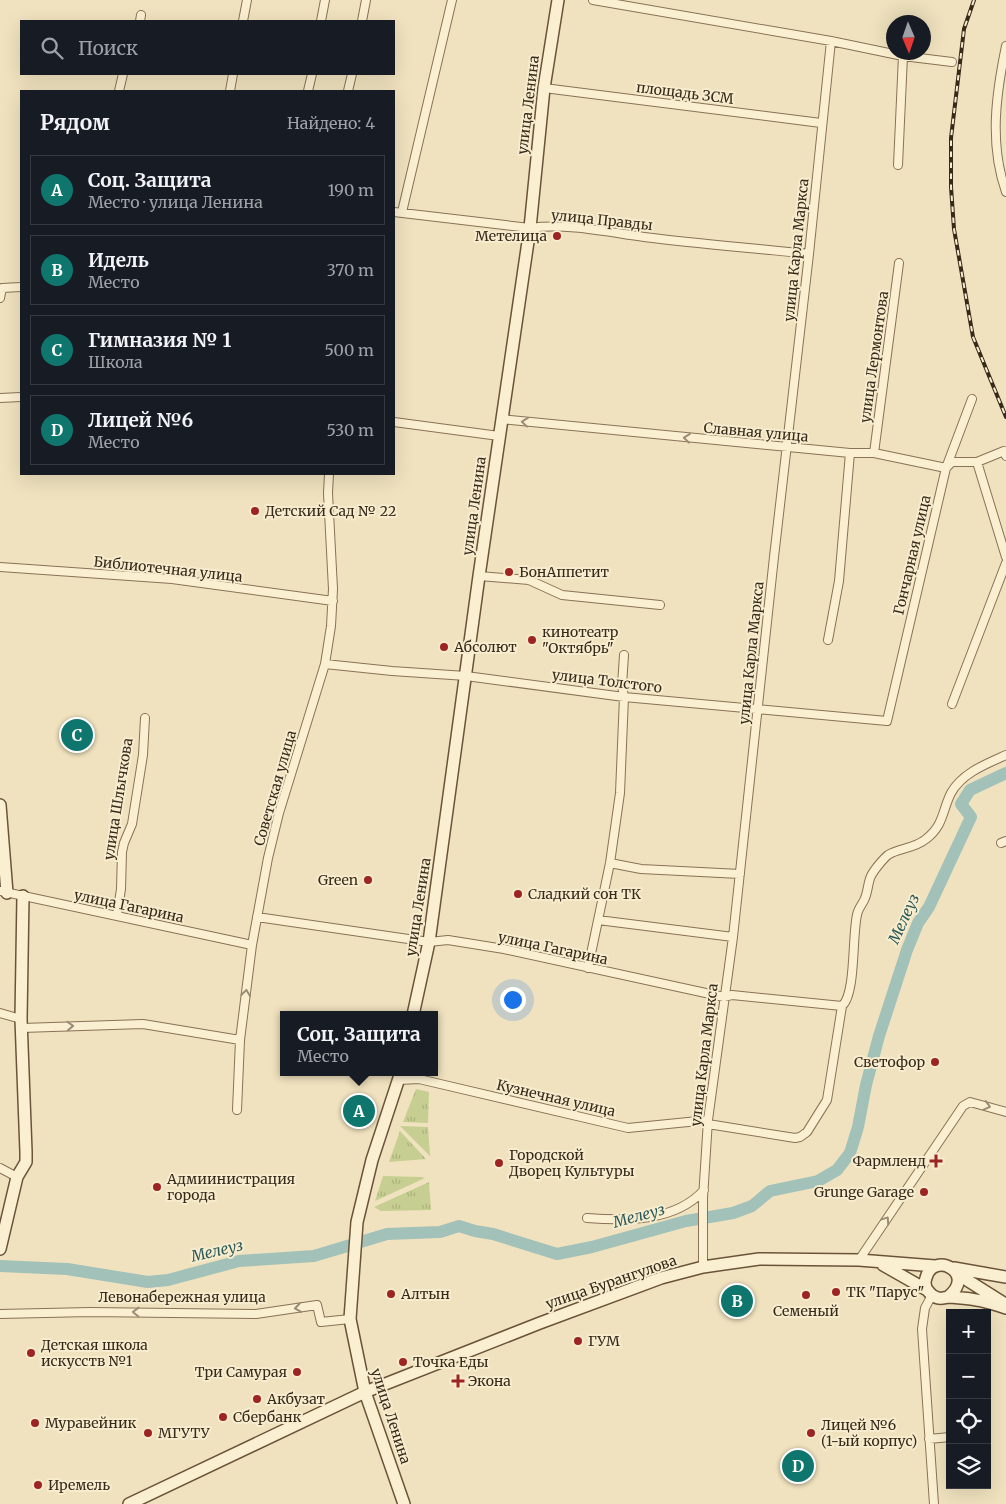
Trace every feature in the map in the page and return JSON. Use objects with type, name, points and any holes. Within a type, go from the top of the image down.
[{"type":"main road","name":"улица Ленина","points":[[414,1011],[429,942],[501,420],[530,228],[544,88],[558,0]]},
{"type":"main road","points":[[0,805],[4,892]]},
{"type":"main road","points":[[1,1246],[17,1177],[26,1162],[21,1023],[23,896]]},
{"type":"main road","name":"улица Ленина","points":[[400,1076],[372,1160],[357,1222],[350,1319],[365,1392],[404,1504]]},
{"type":"main road","name":"улица Бурангулова","points":[[130,1504],[365,1392],[661,1278],[703,1267],[759,1259],[859,1260],[935,1266],[943,1264],[1006,1306]]},
{"type":"main road","name":"улица Бурангулова","points":[[880,1262],[940,1298],[978,1300],[1006,1306]]},
{"type":"main road","points":[[929,1292],[924,1281],[927,1272],[935,1266]]},
{"type":"main road","points":[[948,1297],[956,1291],[959,1282],[954,1270],[1004,1275]]},
{"type":"street","points":[[243,20],[247,0]]},
{"type":"street","points":[[321,20],[325,0]]},
{"type":"street","points":[[362,20],[366,0]]},
{"type":"street","points":[[398,212],[452,0]]},
{"type":"street","points":[[593,0],[831,41],[886,52]]},
{"type":"street","name":"улица Карла Маркса","points":[[703,1267],[704,1194],[708,1122],[733,937],[831,41]]},
{"type":"street","points":[[1006,46],[999,87],[995,130],[995,148],[1006,192]]},
{"type":"street","points":[[931,59],[952,62]]},
{"type":"street","points":[[898,165],[903,60]]},
{"type":"street","points":[[119,90],[123,75]]},
{"type":"street","points":[[230,90],[233,75]]},
{"type":"street","points":[[308,90],[312,75]]},
{"type":"street","points":[[348,90],[352,75]]},
{"type":"street","name":"площадь ЗСМ","points":[[544,88],[822,123]]},
{"type":"street","name":"улица Правды","points":[[398,212],[530,228],[544,226],[594,230],[809,254]]},
{"type":"street","name":"улица Лермонтова","points":[[874,453],[899,264]]},
{"type":"street","points":[[0,298],[2,288],[20,287]]},
{"type":"street","points":[[0,398],[20,397]]},
{"type":"street","name":"Гончарная улица","points":[[887,721],[946,468],[972,399]]},
{"type":"street","name":"Славная улица","points":[[501,420],[850,453],[874,453],[946,468],[952,462],[977,462],[1005,454]]},
{"type":"street","points":[[395,422],[499,436]]},
{"type":"street","points":[[828,640],[839,581],[850,453]]},
{"type":"street","points":[[977,462],[1006,557]]},
{"type":"street","name":"Советская улица","points":[[236,1110],[240,1040],[252,945],[268,858],[279,813],[325,664],[331,626],[333,601],[328,493],[329,475]]},
{"type":"street","points":[[952,704],[1006,563]]},
{"type":"street","name":"Библиотечная улица","points":[[0,567],[172,579],[333,601]]},
{"type":"street","points":[[479,576],[529,580],[562,595],[660,606]]},
{"type":"street","points":[[588,968],[610,863],[620,793],[624,655]]},
{"type":"street","name":"улица Толстого","points":[[325,664],[466,676],[624,697],[887,721]]},
{"type":"street","name":"улица Шлычкова","points":[[117,915],[121,889],[122,852],[132,824],[143,755],[145,718]]},
{"type":"street","points":[[842,1006],[846,1002],[852,981],[857,912],[866,897],[872,875],[888,855],[913,847],[936,831],[943,818],[952,792],[974,770],[1006,755]]},
{"type":"street","points":[[610,863],[641,868],[740,874]]},
{"type":"street","name":"улица Гагарина","points":[[4,892],[252,945]]},
{"type":"street","name":"улица Гагарина","points":[[257,917],[429,942],[448,940],[504,949],[724,997],[732,995],[842,1006]]},
{"type":"street","points":[[598,920],[733,937]]},
{"type":"street","name":"Кузнечная улица","points":[[400,1076],[628,1128],[708,1122],[800,1138],[807,1132],[826,1100],[842,1006]]},
{"type":"street","points":[[0,1013],[21,1023],[142,1024],[240,1040]]},
{"type":"street","points":[[859,1260],[963,1106],[970,1102],[1006,1112]]},
{"type":"street","points":[[0,1168],[17,1177]]},
{"type":"street","points":[[587,1218],[619,1220],[658,1216],[690,1203],[704,1194]]},
{"type":"street","points":[[929,1292],[922,1329],[934,1504]]},
{"type":"street","name":"Левонабережная улица","points":[[0,1314],[90,1312],[256,1314],[317,1305],[321,1322],[350,1319]]},
{"type":"street","points":[[929,1439],[946,1438]]},
{"type":"green space","points":[[416,1089],[429,1092],[428,1123],[403,1122]]},
{"type":"green space","points":[[400,1126],[428,1127],[430,1156]]},
{"type":"green space","points":[[400,1131],[426,1159],[427,1159],[389,1162]]},
{"type":"green space","points":[[383,1176],[421,1177],[425,1178],[375,1201]]},
{"type":"green space","points":[[429,1182],[431,1210],[381,1211],[374,1207]]},
{"type":"waterway","name":"Мелеуз","points":[[0,1266],[67,1269],[148,1282],[168,1280],[239,1261],[314,1256],[387,1234],[440,1232],[459,1226],[493,1234],[557,1254],[592,1247],[686,1221],[733,1213],[752,1206],[770,1191],[818,1181],[837,1170],[850,1153],[858,1127],[866,1085],[879,1036],[907,950],[918,923],[929,907],[971,817],[961,804],[970,790],[1006,773]]},
{"type":"railway","points":[[974,0],[964,29],[951,138],[951,187],[954,229],[973,337],[1006,417]]},
{"type":"place","name":"Метелица","points":[[557,236]]},
{"type":"place","name":"Детский Сад № 22","points":[[255,511]]},
{"type":"place","name":"БонАппетит","points":[[509,572]]},
{"type":"place","name":"кинотеатр \"Октябрь\"","points":[[532,640]]},
{"type":"place","name":"Абсолют","points":[[444,647]]},
{"type":"place","name":"Гимназия № 1","points":[[77,735]]},
{"type":"place","name":"Green","points":[[368,880]]},
{"type":"place","name":"Сладкий сон ТК","points":[[518,894]]},
{"type":"place","name":"Светофор","points":[[935,1062]]},
{"type":"place","name":"Соц. Защита","points":[[359,1111]]},
{"type":"place","name":"Фармленд","points":[[936,1161]]},
{"type":"place","name":"Городской Дворец Культуры","points":[[499,1163]]},
{"type":"place","name":"Адмиинистрация города","points":[[157,1187]]},
{"type":"place","name":"Grunge Garage","points":[[924,1192]]},
{"type":"place","name":"ТК \"Парус\"","points":[[836,1292]]},
{"type":"place","name":"Алтын","points":[[391,1294]]},
{"type":"place","name":"Семеный","points":[[806,1295]]},
{"type":"place","name":"Идель","points":[[737,1301]]},
{"type":"place","name":"ГУМ","points":[[578,1341]]},
{"type":"place","name":"Детская школа искусств №1","points":[[31,1353]]},
{"type":"place","name":"Точка Еды","points":[[403,1362]]},
{"type":"place","name":"Три Самурая","points":[[297,1372]]},
{"type":"place","name":"Экона","points":[[458,1381]]},
{"type":"place","name":"Акбузат","points":[[257,1399]]},
{"type":"place","name":"Сбербанк","points":[[223,1417]]},
{"type":"place","name":"Муравейник","points":[[35,1423]]},
{"type":"place","name":"МГУТУ","points":[[148,1433]]},
{"type":"place","name":"Лицей №6 (1-ый корпус)","points":[[811,1433]]},
{"type":"place","name":"Лицей №6","points":[[798,1466]]},
{"type":"place","name":"Иремель","points":[[38,1485]]}]
